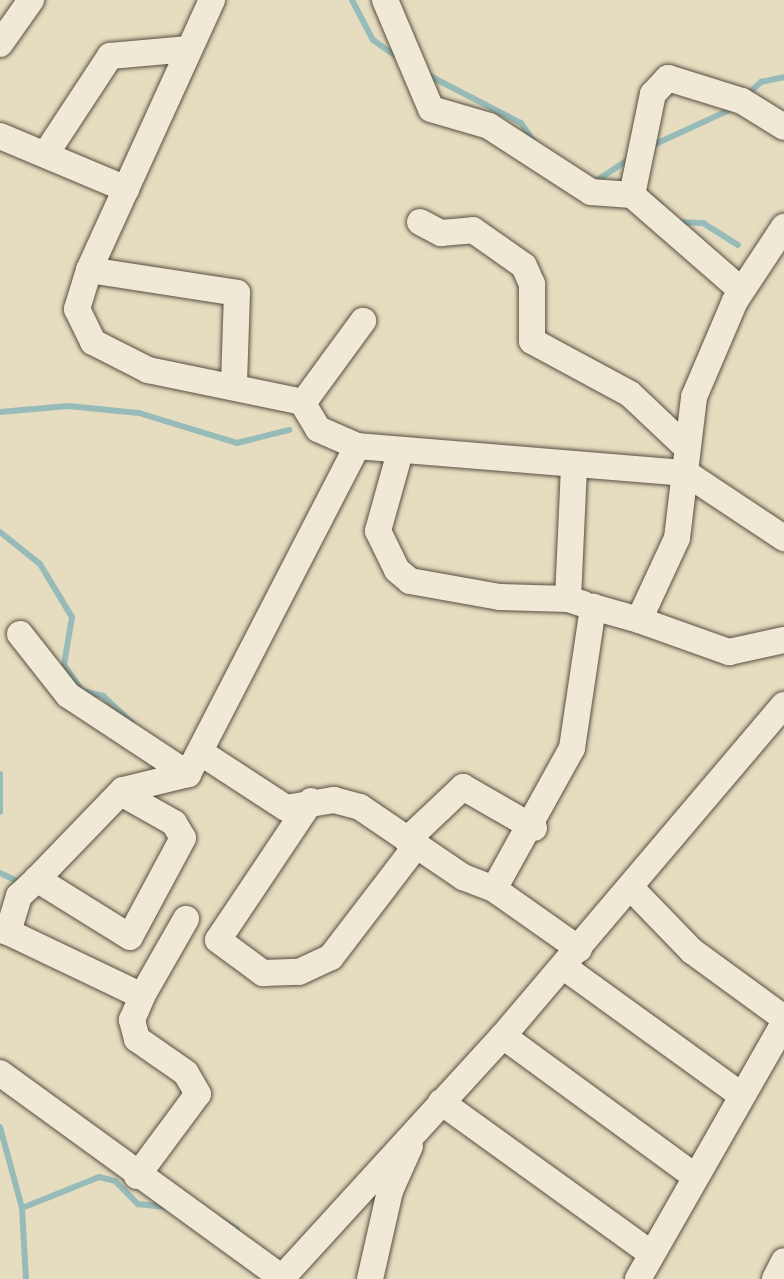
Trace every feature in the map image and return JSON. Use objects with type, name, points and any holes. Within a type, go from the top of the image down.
[{"type":"street","points":[[0,44],[31,0]]},
{"type":"street","points":[[212,0],[89,270],[77,309],[93,342],[148,370],[234,385],[303,403],[318,429],[357,446],[574,467],[686,473],[784,538]]},
{"type":"street","points":[[385,0],[431,109],[516,140],[591,192],[632,195],[741,290]]},
{"type":"street","points":[[47,152],[110,56],[189,49]]},
{"type":"street","points":[[632,195],[653,94],[668,78],[742,101],[784,127]]},
{"type":"street","points":[[0,136],[47,152],[126,189]]},
{"type":"street","points":[[420,222],[441,233],[473,230],[524,266],[532,284],[532,341],[630,394],[684,445]]},
{"type":"street","points":[[639,620],[682,524],[686,473],[684,445],[694,397],[741,290],[784,227]]},
{"type":"street","points":[[89,270],[237,293],[234,385]]},
{"type":"street","points":[[303,403],[363,321]]},
{"type":"street","points":[[142,996],[4,931],[19,896],[121,793],[194,763],[357,446]]},
{"type":"street","points":[[400,452],[378,531],[403,576],[500,597],[580,603],[729,652],[784,640]]},
{"type":"street","points":[[494,889],[534,828],[572,748],[580,603],[574,467]]},
{"type":"street","points":[[20,634],[68,695],[194,763],[286,808],[311,801],[360,807],[411,843],[494,889],[571,958],[741,1095]]},
{"type":"street","points":[[0,1073],[137,1176],[282,1278],[503,1036],[784,705]]},
{"type":"street","points":[[154,897],[263,973],[319,967],[411,843],[463,787],[534,828]]},
{"type":"street","points":[[37,879],[128,937],[154,897],[183,838],[174,823],[121,793]]},
{"type":"street","points":[[218,940],[311,801]]},
{"type":"street","points":[[631,888],[692,951],[784,1021],[649,1252],[638,1279]]},
{"type":"street","points":[[137,1176],[198,1094],[186,1073],[137,1039],[133,1015],[186,919]]},
{"type":"street","points":[[503,1036],[693,1175]]},
{"type":"street","points":[[441,1102],[649,1252]]},
{"type":"street","points":[[370,1279],[390,1191],[418,1128]]},
{"type":"street","points":[[775,1279],[784,1261]]},
{"type":"waterway","points":[[352,0],[373,40],[399,58]]},
{"type":"waterway","points":[[426,74],[521,123],[533,141]]},
{"type":"waterway","points":[[746,96],[761,82],[784,77]]},
{"type":"waterway","points":[[649,147],[736,107]]},
{"type":"waterway","points":[[593,183],[632,157]]},
{"type":"waterway","points":[[640,188],[661,205]]},
{"type":"waterway","points":[[676,222],[703,223],[738,245]]},
{"type":"waterway","points":[[0,412],[68,406],[139,413],[237,443],[289,430]]},
{"type":"waterway","points":[[0,532],[40,564],[72,617],[64,665],[82,691],[103,696],[132,723]]},
{"type":"waterway","points":[[0,774],[0,812]]},
{"type":"waterway","points":[[0,873],[21,883]]},
{"type":"waterway","points":[[0,1127],[22,1208],[99,1177],[115,1181],[138,1204],[166,1207]]},
{"type":"waterway","points":[[22,1208],[26,1279]]},
{"type":"waterway","points":[[216,1217],[237,1229]]}]
